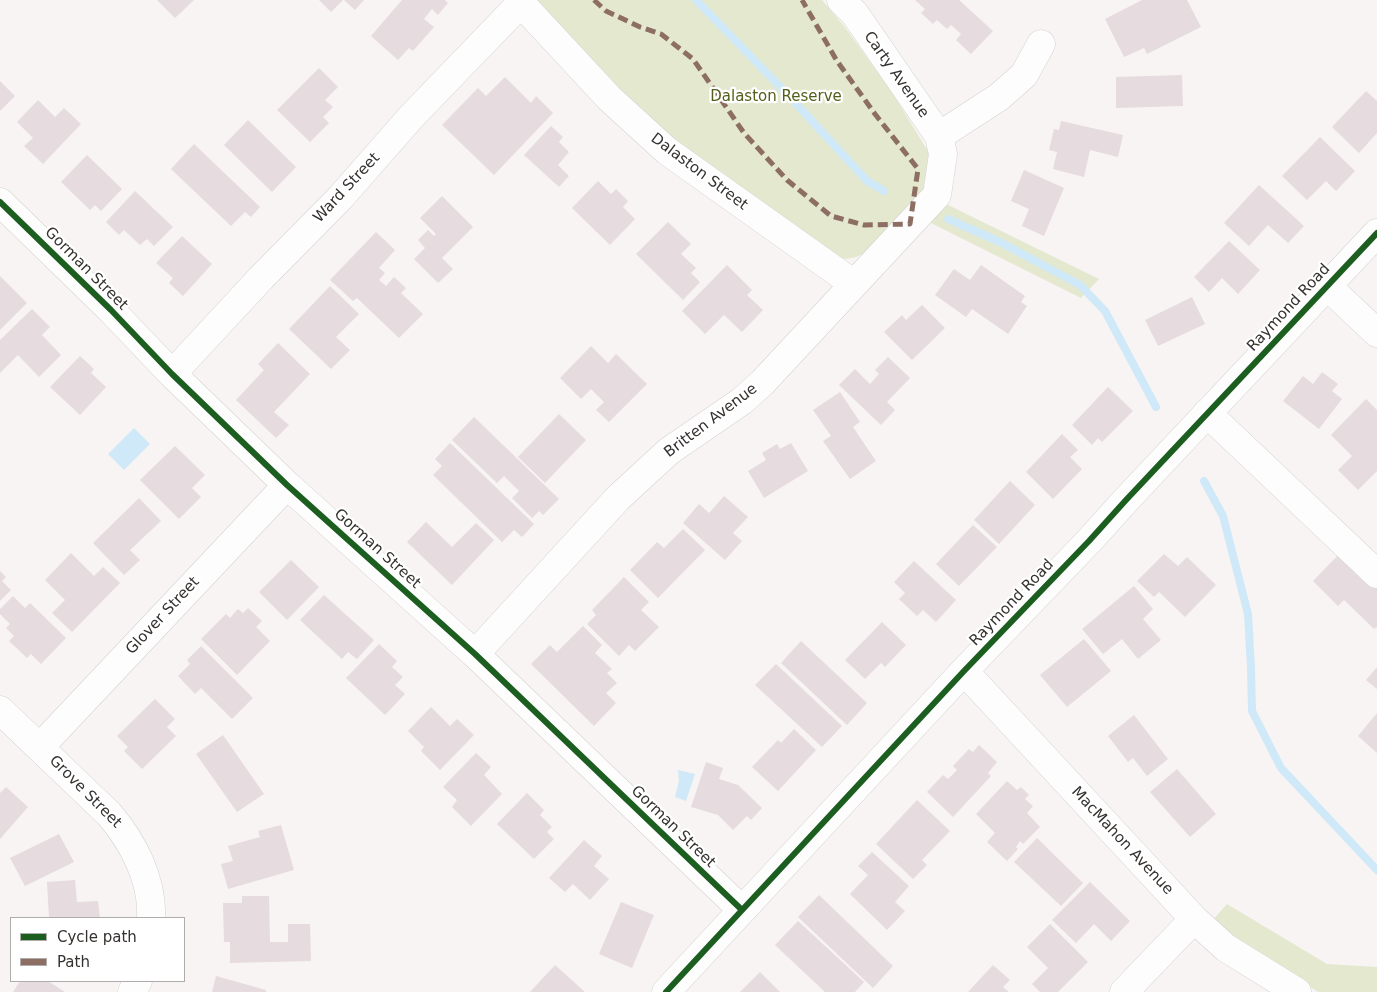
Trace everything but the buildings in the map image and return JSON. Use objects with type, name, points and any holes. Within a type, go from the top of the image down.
[{"type":"street","name":"Carty Avenue","points":[[842,0],[855,14],[941,145]]},
{"type":"street","name":"Dalaston Street","points":[[520,1],[609,98],[667,151],[854,284]]},
{"type":"street","name":"Ward Street","points":[[172,374],[261,278],[340,198],[412,116],[520,1]]},
{"type":"street","points":[[941,145],[1024,75],[1040,44]]},
{"type":"street","name":"Britten Avenue","points":[[475,654],[618,498],[669,451],[742,401],[762,383],[937,195],[941,145]]},
{"type":"street","name":"Gorman Street","points":[[0,202],[105,304],[172,374],[287,485],[475,654],[742,910]]},
{"type":"street","name":"Raymond Road","points":[[666,992],[964,671],[1089,541],[1377,233]]},
{"type":"street","points":[[1327,286],[1377,333]]},
{"type":"street","points":[[1207,413],[1377,574]]},
{"type":"street","name":"Glover Street","points":[[40,747],[287,485]]},
{"type":"street","name":"MacMahon Avenue","points":[[964,671],[1194,919],[1226,948],[1297,992]]},
{"type":"street","name":"Grove Street","points":[[0,710],[109,814],[129,841],[148,886],[151,917]]},
{"type":"street","points":[[1124,992],[1194,919]]},
{"type":"green space","name":"Dalaston Reserve","points":[[537,0],[822,0],[844,26],[892,92],[926,148],[932,160],[928,183],[921,195],[868,252],[852,258],[836,258],[646,120]]},
{"type":"green space","points":[[944,203],[1099,279],[1081,298],[927,221]]},
{"type":"green space","points":[[1227,904],[1327,964],[1377,967],[1377,992],[1318,992],[1211,922]]},
{"type":"water","points":[[134,428],[150,444],[124,470],[108,454]]},
{"type":"water","points":[[678,770],[695,774],[686,801],[675,797],[679,781]]},
{"type":"waterway","points":[[696,0],[789,96],[867,181],[884,191]]},
{"type":"waterway","points":[[948,219],[1000,242],[1080,285],[1105,311],[1156,407]]},
{"type":"waterway","points":[[1204,481],[1223,516],[1248,614],[1252,711],[1281,768],[1377,870]]},
{"type":"marked path","points":[[594,0],[606,11],[640,27],[661,34],[693,59],[744,133],[787,180],[831,216],[864,225],[910,224],[918,169],[837,61],[802,0]]},
{"type":"cycle path","points":[[0,202],[111,310],[172,374],[287,485],[475,654],[742,910]]},
{"type":"cycle path","points":[[666,992],[964,671],[1089,541],[1377,233]]}]
